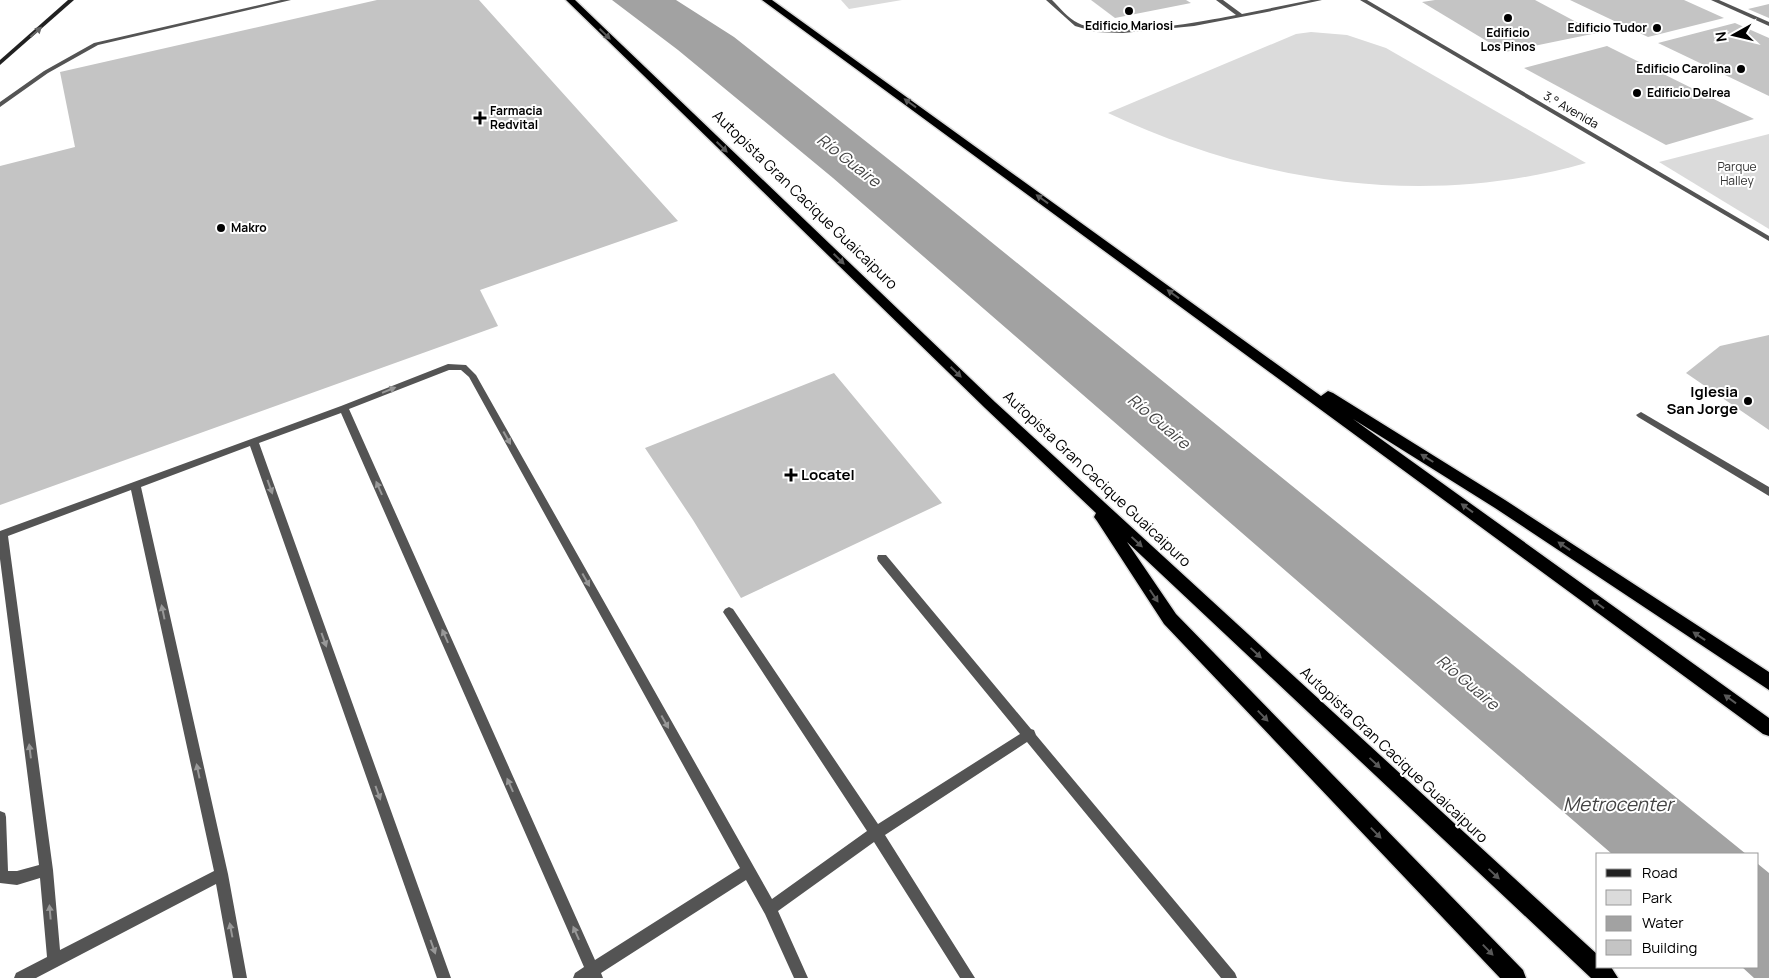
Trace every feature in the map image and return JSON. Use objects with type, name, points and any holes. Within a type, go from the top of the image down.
[{"type":"highway","name":"Autopista Gran Cacique Guaicaipuro","points":[[570,0],[1088,497],[1596,968]]},
{"type":"highway","points":[[766,0],[1769,728]]},
{"type":"highway","points":[[1213,323],[1500,504],[1769,682]]},
{"type":"highway","points":[[1088,497],[1170,620],[1515,978]]},
{"type":"highway","name":"Autopista Gran Cacique Guaicaipuro","points":[[1596,968],[1607,978]]},
{"type":"main road","points":[[0,63],[71,0]]},
{"type":"street","points":[[0,105],[46,72],[96,44],[288,0]]},
{"type":"street","points":[[1049,0],[1078,26],[1105,33],[1136,32],[1319,0]]},
{"type":"street","points":[[1219,0],[1240,15]]},
{"type":"street","name":"3.° Avenida","points":[[1363,0],[1769,239]]},
{"type":"street","points":[[1714,0],[1769,24]]},
{"type":"street","points":[[54,960],[46,870],[1,535],[344,408],[448,367],[463,367],[472,375],[770,909],[801,978]]},
{"type":"street","points":[[344,408],[594,974]]},
{"type":"street","points":[[1641,415],[1769,492]]},
{"type":"street","points":[[253,441],[444,978]]},
{"type":"street","points":[[135,484],[220,874],[240,978]]},
{"type":"street","points":[[882,558],[1030,734],[1230,978]]},
{"type":"street","points":[[729,612],[876,834],[968,978]]},
{"type":"street","points":[[770,909],[876,834],[1030,734]]},
{"type":"street","points":[[0,817],[2,877],[17,878],[46,870]]},
{"type":"street","points":[[580,978],[594,974],[748,872]]},
{"type":"street","points":[[21,978],[220,874]]},
{"type":"green space","points":[[841,0],[902,0],[849,9]]},
{"type":"green space","points":[[1311,32],[1347,35],[1386,48],[1586,163],[1525,177],[1464,184],[1403,186],[1342,182],[1282,172],[1223,157],[1165,137],[1108,113],[1296,34]]},
{"type":"green space","name":"Parque Halley","points":[[1769,134],[1769,229],[1659,162]]},
{"type":"water","name":"Metrocenter","points":[[612,0],[676,0],[734,37],[916,181],[1745,853],[1611,853],[833,178],[678,50]]},
{"type":"water","points":[[1759,865],[1769,873],[1769,978],[1754,978],[1743,968],[1759,968]]},
{"type":"building","name":"Makro","points":[[377,0],[479,0],[678,221],[480,290],[498,326],[0,505],[0,166],[75,147],[60,72]]},
{"type":"building","name":"Edificio Mariosi","points":[[1091,0],[1186,0],[1191,3],[1115,18]]},
{"type":"building","name":"Edificio Los Pinos","points":[[1435,0],[1535,0],[1597,33],[1505,52],[1422,2]]},
{"type":"building","name":"Edificio Tudor","points":[[1570,0],[1684,0],[1724,18],[1648,37]]},
{"type":"building","points":[[1769,4],[1769,18],[1748,9]]},
{"type":"building","name":"Edificio Carolina","points":[[1735,23],[1769,38],[1769,96],[1658,43]]},
{"type":"building","name":"Edificio Delrea","points":[[1607,46],[1754,119],[1666,145],[1524,68]]},
{"type":"building","name":"Iglesia San Jorge","points":[[1769,335],[1769,430],[1686,373],[1720,346]]},
{"type":"building","name":"Locatel","points":[[834,373],[942,503],[741,598],[693,520],[645,448]]},
{"type":"place","name":"Edificio Mariosi","points":[[1129,11]]},
{"type":"place","name":"Edificio Los Pinos","points":[[1508,18]]},
{"type":"place","name":"Edificio Tudor","points":[[1657,28]]},
{"type":"place","name":"Edificio Carolina","points":[[1741,69]]},
{"type":"place","name":"Edificio Delrea","points":[[1637,93]]},
{"type":"place","name":"Farmacia Redvital","points":[[480,118]]},
{"type":"place","name":"Makro","points":[[221,228]]},
{"type":"place","name":"Iglesia San Jorge","points":[[1748,401]]},
{"type":"place","name":"Locatel","points":[[791,475]]},
{"type":"water label","name":"Río Guaire","points":[[849,160]]},
{"type":"water label","name":"Río Guaire","points":[[1159,421]]},
{"type":"water label","name":"Río Guaire","points":[[1468,682]]}]
